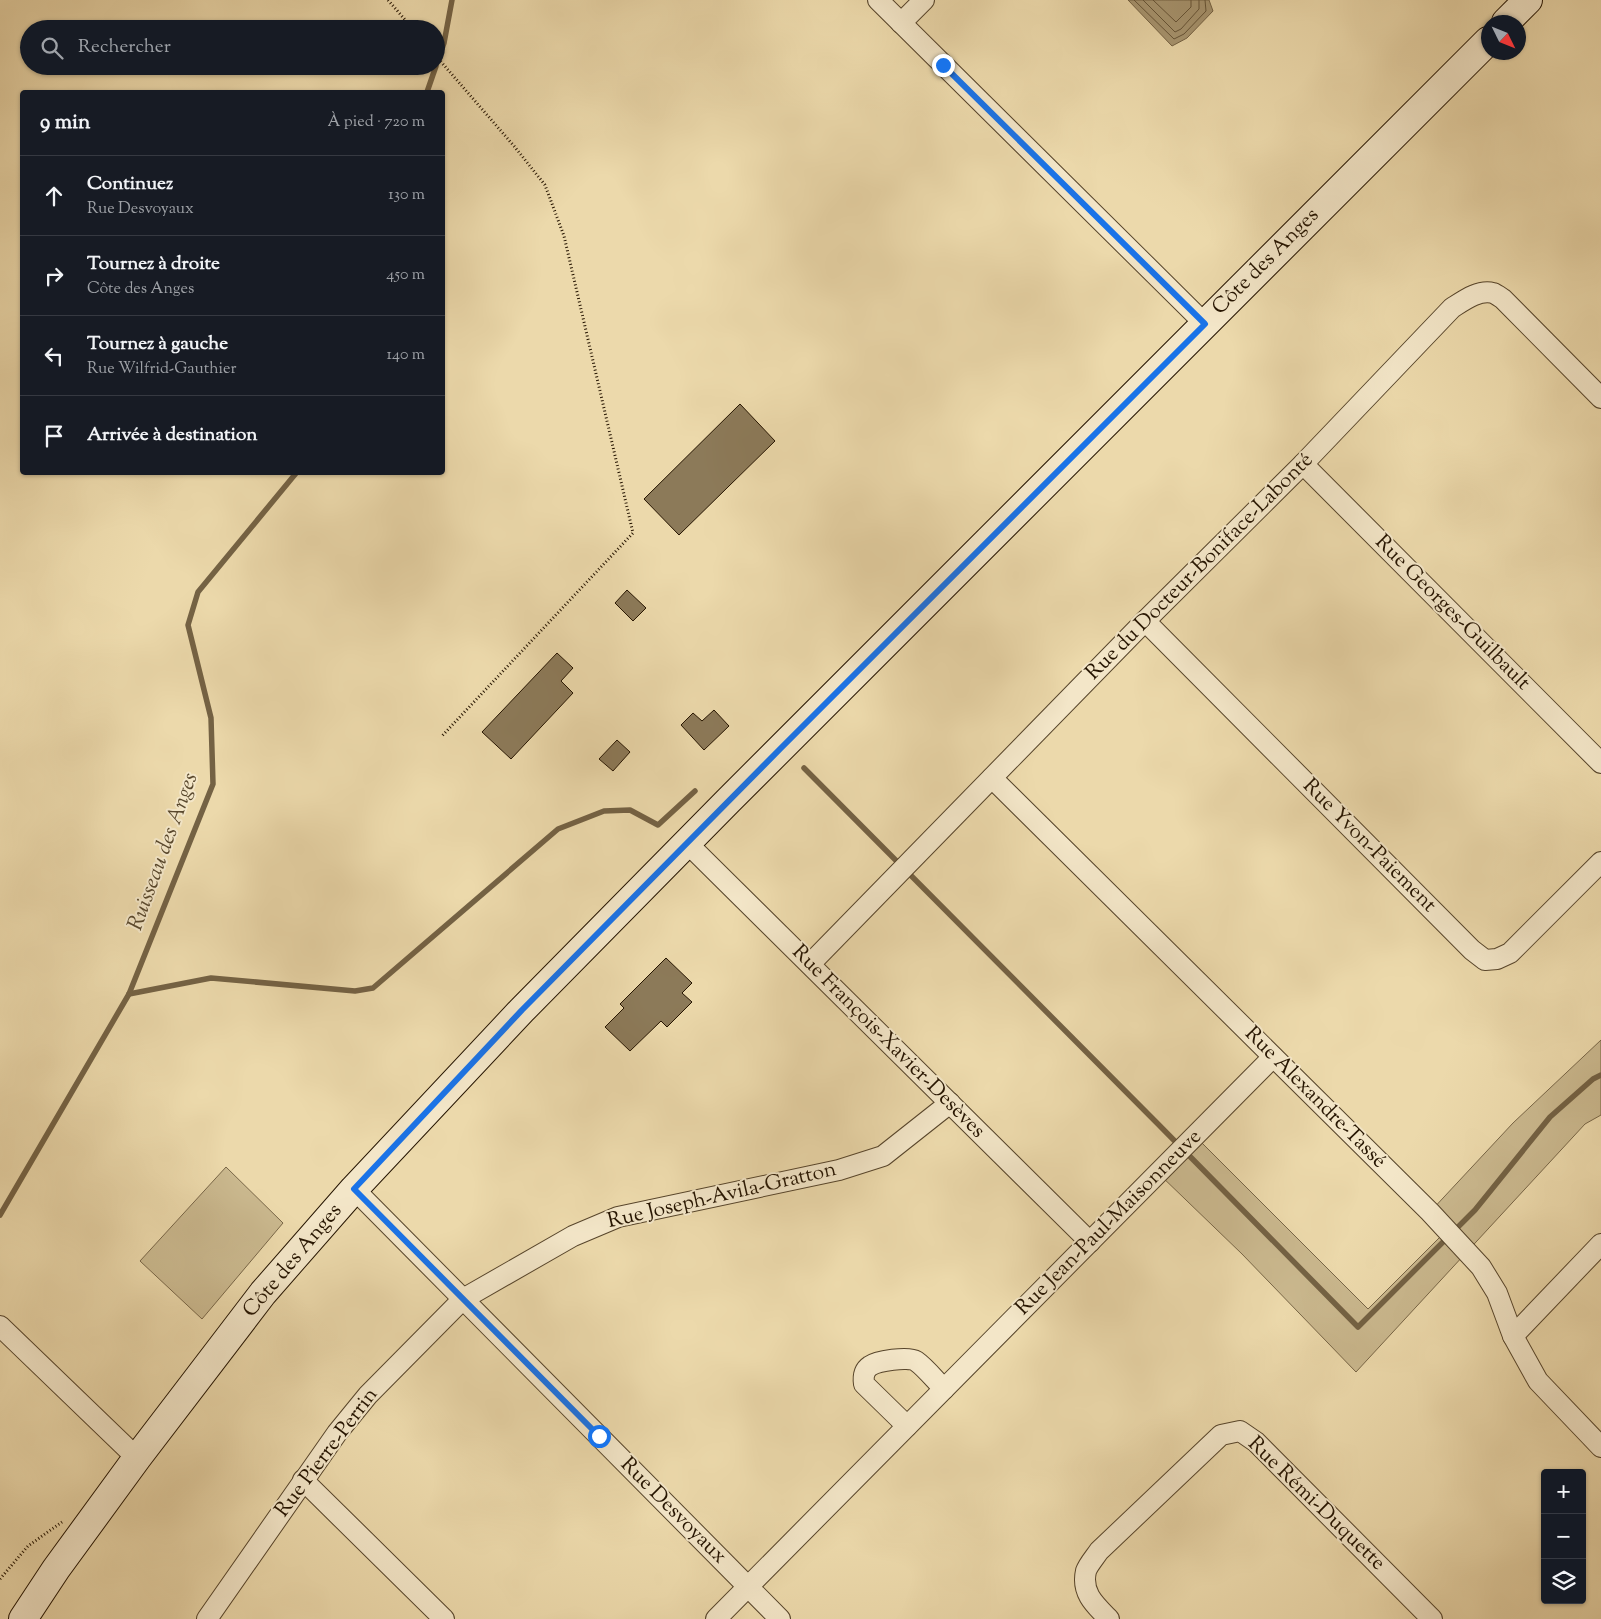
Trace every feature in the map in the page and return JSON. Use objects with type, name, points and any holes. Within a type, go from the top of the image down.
[{"type":"street","points":[[878,0],[1205,324]]},
{"type":"street","points":[[901,24],[924,0]]},
{"type":"street","points":[[1513,15],[1528,0]]},
{"type":"street","name":"Côte des Anges","points":[[23,1619],[56,1569],[263,1293],[354,1189],[522,1010],[1481,48]]},
{"type":"street","name":"Rue du Docteur-Boniface-Labonté","points":[[810,964],[1145,621],[1303,464],[1452,308],[1466,298],[1479,294],[1492,293],[1503,299],[1601,398]]},
{"type":"street","name":"Rue Georges-Guilbault","points":[[1303,464],[1601,763]]},
{"type":"street","name":"Rue Yvon-Paiement","points":[[1145,621],[1472,950],[1485,960],[1497,959],[1510,953],[1601,862]]},
{"type":"street","name":"Rue Alexandre-Tassé","points":[[992,778],[1448,1230],[1481,1267],[1497,1293],[1513,1336],[1538,1381],[1601,1446]]},
{"type":"street","name":"Rue François-Xavier-Desèves","points":[[687,843],[1090,1242]]},
{"type":"street","name":"Rue Jean-Paul-Maisonneuve","points":[[716,1619],[1273,1057]]},
{"type":"street","name":"Rue Joseph-Avila-Gratton","points":[[463,1299],[573,1236],[618,1217],[838,1170],[884,1156],[950,1103]]},
{"type":"street","name":"Rue Desvoyaux","points":[[354,1189],[780,1619]]},
{"type":"street","points":[[1513,1336],[1601,1244]]},
{"type":"street","name":"Rue Pierre-Perrin","points":[[207,1619],[337,1433],[368,1395],[463,1299]]},
{"type":"street","points":[[0,1326],[138,1458]]},
{"type":"street","points":[[907,1426],[864,1384],[865,1371],[871,1365],[903,1357],[915,1360],[944,1389]]},
{"type":"street","name":"Rue Rémi-Duquette","points":[[1109,1619],[1092,1602],[1086,1588],[1086,1570],[1099,1551],[1221,1435],[1240,1431],[1256,1442],[1432,1619]]},
{"type":"street","points":[[303,1480],[444,1619]]},
{"type":"path","points":[[388,0],[405,20]]},
{"type":"path","points":[[441,737],[633,533],[564,236],[545,185],[445,66]]},
{"type":"shaded area","points":[[1601,1040],[1601,1115],[1585,1124],[1356,1372],[1242,1254],[1158,1173],[1195,1136],[1368,1309],[1447,1230],[1430,1212],[1513,1123]]},
{"type":"shaded area","points":[[226,1167],[283,1223],[202,1319],[140,1261]]},
{"type":"water","points":[[1128,0],[1209,0],[1213,11],[1187,38],[1172,46]]},
{"type":"building","points":[[740,404],[775,441],[679,535],[644,499]]},
{"type":"building","points":[[627,590],[646,608],[633,621],[615,603]]},
{"type":"building","points":[[557,653],[573,668],[561,681],[573,693],[511,759],[482,732]]},
{"type":"building","points":[[714,710],[729,726],[704,750],[681,725],[693,713],[702,721]]},
{"type":"building","points":[[617,740],[630,752],[613,771],[599,759]]},
{"type":"building","points":[[666,958],[692,983],[682,993],[692,1002],[667,1027],[661,1021],[630,1051],[605,1027],[624,1008],[620,1004]]},
{"type":"waterway","name":"Ruisseau des Anges","points":[[445,38],[452,0]]},
{"type":"waterway","name":"Ruisseau des Anges","points":[[428,90],[433,75]]},
{"type":"waterway","name":"Ruisseau des Anges","points":[[0,1215],[129,994],[213,784],[211,718],[188,625],[198,592],[295,475]]},
{"type":"waterway","points":[[804,768],[1358,1327],[1475,1210],[1550,1117],[1593,1079],[1601,1075]]},
{"type":"waterway","points":[[129,994],[211,978],[355,991],[373,988],[558,829],[604,811],[630,810],[658,825],[695,791]]},
{"type":"route","points":[[599,1436],[354,1189],[522,1010],[1205,324],[943,65]]}]
